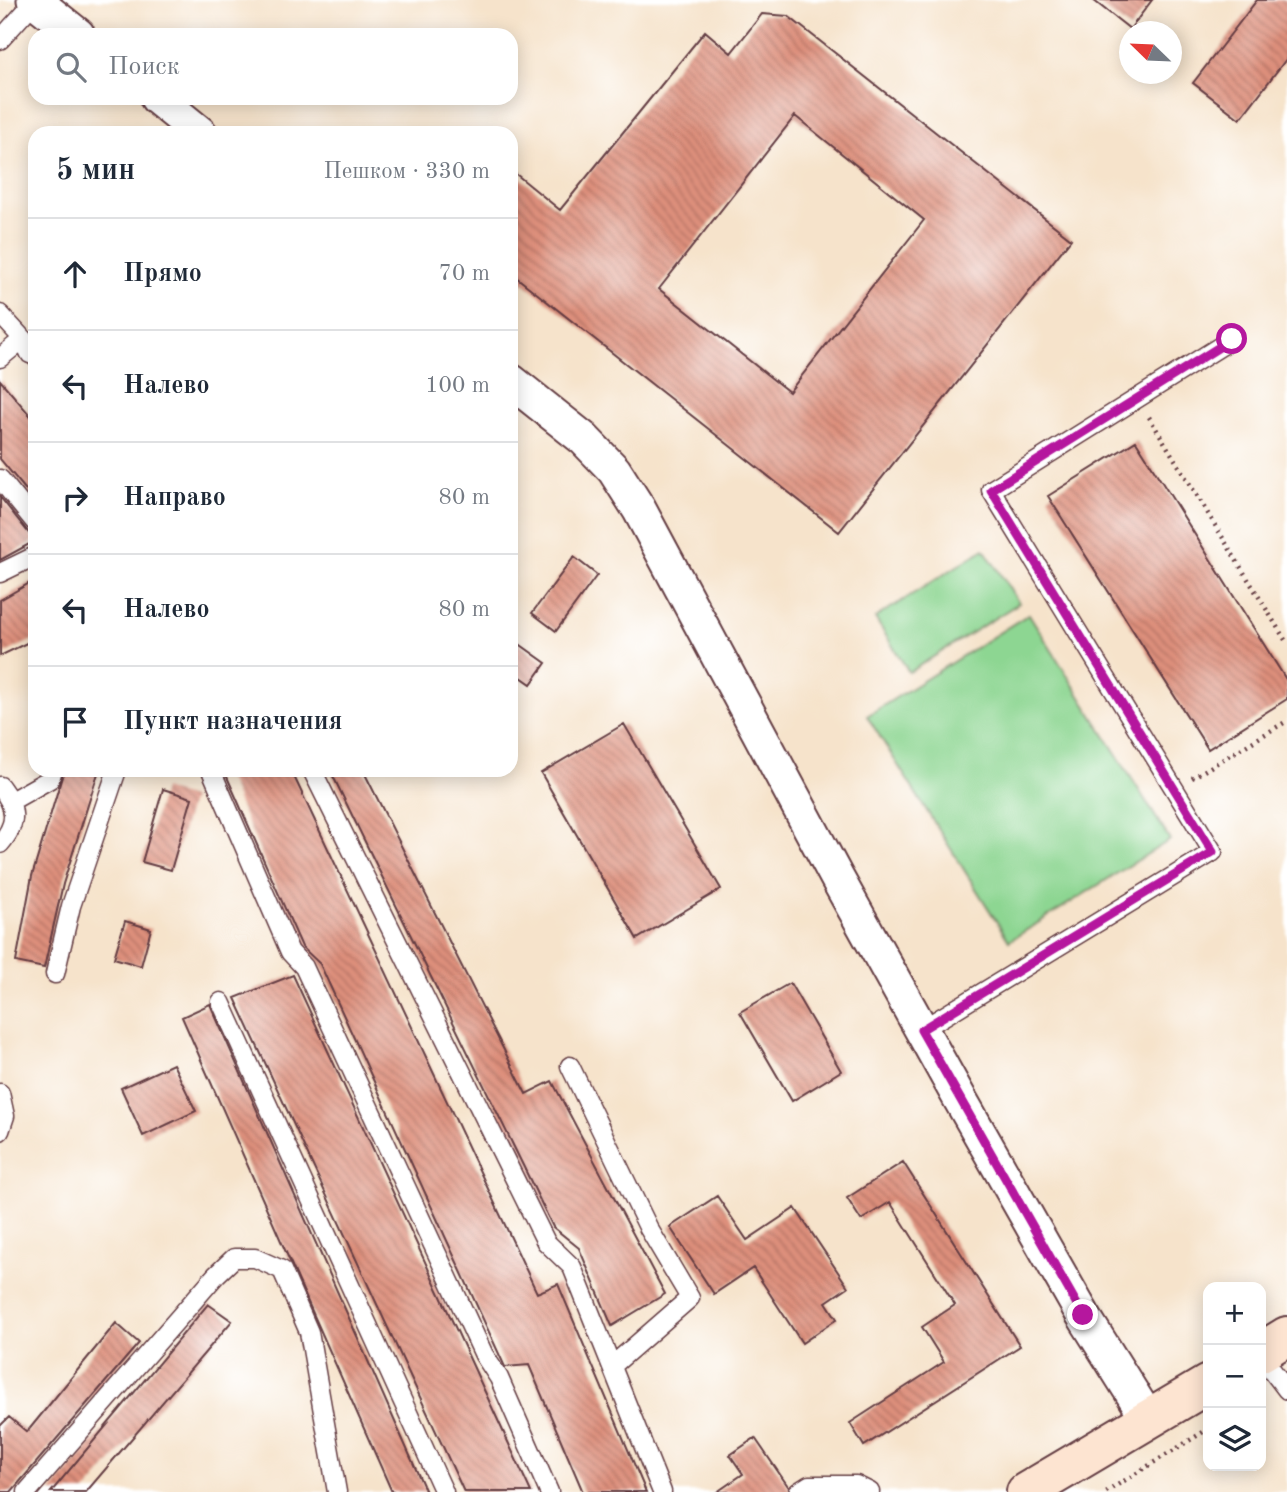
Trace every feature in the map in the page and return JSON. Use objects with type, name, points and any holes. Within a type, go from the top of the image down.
[{"type":"main road","points":[[1266,1351],[1287,1336]]},
{"type":"main road","points":[[1026,1492],[1203,1387]]},
{"type":"street","points":[[34,0],[69,28]]},
{"type":"street","points":[[166,105],[191,126]]},
{"type":"street","points":[[518,387],[584,439],[614,470],[639,509],[921,1030],[1083,1315],[1149,1420]]},
{"type":"lane","points":[[0,40],[34,0]]},
{"type":"lane","points":[[0,314],[23,339],[28,350]]},
{"type":"lane","points":[[0,358],[23,339]]},
{"type":"lane","points":[[921,1030],[1213,852],[991,490],[1232,339]]},
{"type":"lane","points":[[0,479],[28,513]]},
{"type":"lane","points":[[0,573],[28,559]]},
{"type":"lane","points":[[11,801],[51,777]]},
{"type":"lane","points":[[55,974],[71,906],[115,777]]},
{"type":"lane","points":[[214,777],[290,952],[304,967],[485,1355],[499,1378],[549,1492]]},
{"type":"lane","points":[[315,777],[546,1242],[572,1267],[662,1492]]},
{"type":"lane","points":[[0,786],[11,801],[13,818],[7,836],[0,844]]},
{"type":"lane","points":[[221,1002],[444,1492]]},
{"type":"lane","points":[[570,1066],[649,1229],[690,1298],[612,1366]]},
{"type":"lane","points":[[0,1093],[5,1116],[0,1131]]},
{"type":"lane","points":[[27,1492],[216,1275],[234,1258],[256,1258],[282,1270],[309,1332],[337,1492]]},
{"type":"lane","points":[[1266,1361],[1287,1390]]},
{"type":"lane","points":[[798,1492],[809,1485],[856,1485],[870,1492]]},
{"type":"path","points":[[1137,399],[1287,642]]},
{"type":"path","points":[[1174,789],[1287,721]]},
{"type":"path","points":[[1106,1492],[1203,1432]]},
{"type":"green space","points":[[984,549],[1019,603],[909,672],[875,618]]},
{"type":"green space","points":[[1029,614],[1170,840],[1009,941],[867,716]]},
{"type":"building","points":[[1093,0],[1152,0],[1136,21],[1120,21]]},
{"type":"building","points":[[1257,0],[1287,0],[1287,58],[1240,119],[1193,83]]},
{"type":"building","points":[[762,14],[788,16],[1071,239],[839,532],[518,279],[518,176],[560,210],[705,31],[731,53]],"holes":[[[795,116],[924,220],[789,392],[659,289]]]},
{"type":"building","points":[[0,380],[28,413],[28,493],[0,459]]},
{"type":"building","points":[[1136,441],[1287,681],[1287,699],[1208,749],[1048,496]]},
{"type":"building","points":[[0,497],[28,532],[28,545],[0,560]]},
{"type":"building","points":[[574,557],[597,575],[556,631],[532,613]]},
{"type":"building","points":[[28,584],[28,642],[0,656],[0,600]]},
{"type":"building","points":[[518,643],[546,663],[531,684],[518,675]]},
{"type":"building","points":[[624,724],[721,889],[637,939],[541,773]]},
{"type":"building","points":[[62,777],[97,777],[63,884],[44,968],[16,962],[32,876]]},
{"type":"building","points":[[227,777],[294,777],[537,1293],[558,1284],[646,1492],[583,1492],[529,1365],[505,1367],[320,964],[302,947]]},
{"type":"building","points":[[333,777],[367,777],[526,1094],[552,1081],[665,1294],[612,1326],[579,1248],[553,1227]]},
{"type":"building","points":[[163,789],[192,798],[171,870],[142,862]]},
{"type":"building","points":[[125,921],[151,929],[141,966],[114,958]]},
{"type":"building","points":[[293,975],[531,1492],[464,1492],[235,998]]},
{"type":"building","points":[[790,983],[841,1071],[792,1101],[740,1012]]},
{"type":"building","points":[[210,1004],[426,1492],[392,1492],[182,1017]]},
{"type":"building","points":[[173,1064],[196,1111],[143,1136],[121,1088]]},
{"type":"building","points":[[903,1162],[1020,1346],[864,1446],[850,1423],[944,1362],[922,1327],[955,1305],[890,1202],[861,1220],[847,1198]]},
{"type":"building","points":[[717,1196],[747,1240],[795,1208],[848,1287],[826,1302],[837,1319],[802,1343],[753,1268],[714,1294],[670,1227]]},
{"type":"building","points":[[208,1304],[232,1321],[86,1492],[51,1492]]},
{"type":"building","points":[[116,1323],[139,1343],[11,1492],[0,1492],[0,1426],[9,1417],[27,1432]]},
{"type":"building","points":[[755,1438],[792,1492],[717,1492],[743,1474],[730,1455]]},
{"type":"route","points":[[1083,1315],[921,1030],[1213,852],[991,490],[1232,339]]}]
